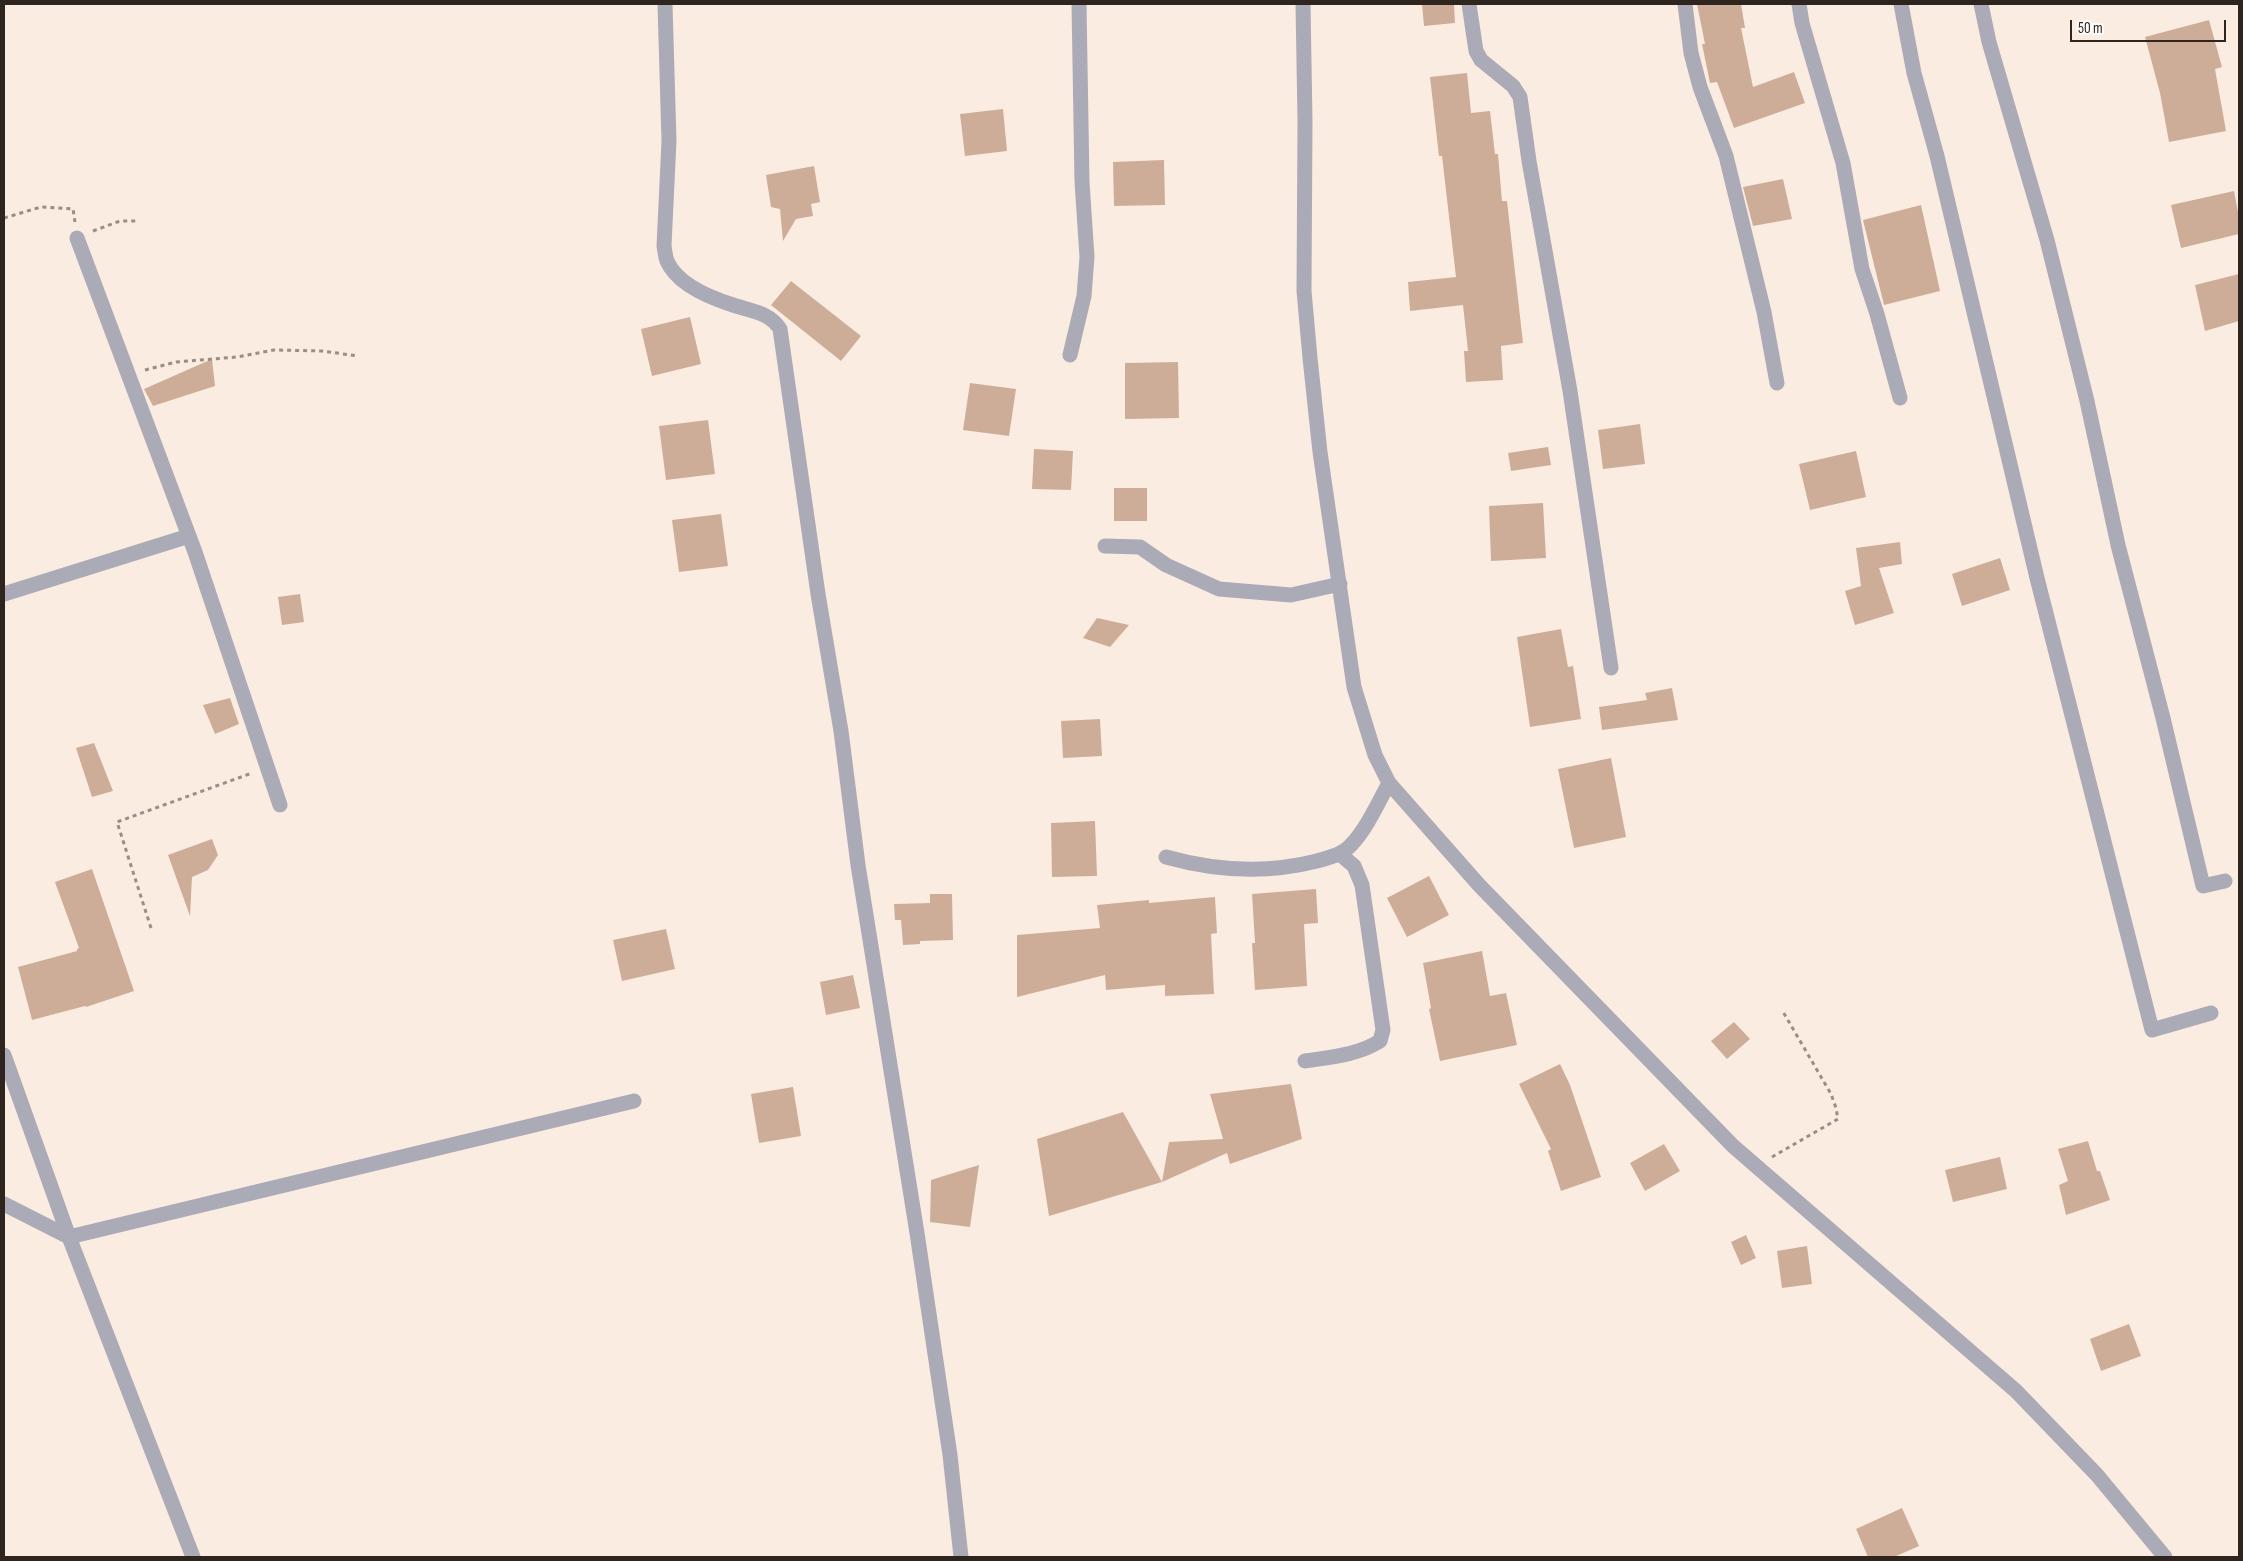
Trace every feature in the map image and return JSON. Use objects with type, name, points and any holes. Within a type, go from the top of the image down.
[{"type":"street","points":[[665,4],[669,141],[664,246],[667,262],[686,283],[732,305],[758,312],[772,319],[780,329],[818,594],[841,731],[858,866],[919,1243],[950,1455],[961,1557]]},
{"type":"street","points":[[1070,355],[1084,296],[1087,257],[1082,182],[1079,4]]},
{"type":"street","points":[[1303,4],[1306,121],[1304,290],[1320,452],[1354,687],[1375,756],[1389,783],[1479,885],[1634,1047],[1733,1146],[2016,1391],[2097,1475],[2166,1557]]},
{"type":"street","points":[[1469,4],[1476,51],[1481,60],[1513,86],[1520,97],[1529,161],[1570,391],[1611,668]]},
{"type":"street","points":[[1685,4],[1691,53],[1700,88],[1712,115],[1726,156],[1764,312],[1777,383]]},
{"type":"street","points":[[1799,4],[1802,23],[1843,163],[1862,269],[1877,314],[1900,398]]},
{"type":"street","points":[[1901,4],[1914,73],[1937,156],[2035,569],[2152,1030],[2210,1013]]},
{"type":"street","points":[[1981,4],[1989,42],[2047,240],[2085,391],[2118,545],[2163,718],[2203,886],[2225,881]]},
{"type":"street","points":[[76,238],[189,536],[280,805]]},
{"type":"street","points":[[4,594],[189,536]]},
{"type":"street","points":[[1105,546],[1140,547],[1166,565],[1219,589],[1291,595],[1340,584]]},
{"type":"street","points":[[1166,857],[1197,865],[1237,870],[1273,870],[1301,865],[1340,854],[1351,845],[1363,828],[1389,783]]},
{"type":"street","points":[[1306,1062],[1370,1048],[1380,1041],[1383,1030],[1362,885],[1354,866],[1340,854]]},
{"type":"street","points":[[4,1055],[69,1237],[193,1557]]},
{"type":"street","points":[[4,1204],[69,1237],[634,1101]]},
{"type":"path","points":[[4,218],[41,207],[74,209],[76,238],[120,221],[138,221]]},
{"type":"path","points":[[128,374],[176,362],[237,357],[274,350],[322,351],[358,356]]},
{"type":"path","points":[[150,928],[117,822],[267,768]]},
{"type":"path","points":[[1756,1166],[1838,1119],[1831,1094],[1782,1010]]},
{"type":"building","points":[[1422,4],[1454,4],[1455,23],[1424,26]]},
{"type":"building","points":[[1697,4],[1741,4],[1745,28],[1741,28],[1753,87],[1794,72],[1805,103],[1734,128],[1717,82],[1710,83],[1702,44],[1705,44]]},
{"type":"building","points":[[2209,20],[2222,67],[2215,69],[2226,131],[2169,142],[2160,93],[2145,37]]},
{"type":"building","points":[[1467,73],[1471,113],[1490,111],[1495,154],[1498,154],[1502,201],[1507,201],[1523,343],[1501,346],[1503,380],[1466,382],[1464,351],[1468,351],[1463,305],[1410,311],[1408,282],[1456,277],[1442,156],[1439,156],[1430,77]]},
{"type":"building","points":[[1003,109],[1007,151],[965,156],[960,114]]},
{"type":"building","points":[[1164,160],[1165,205],[1114,206],[1113,162]]},
{"type":"building","points":[[814,166],[820,202],[811,204],[813,216],[796,219],[783,241],[780,209],[771,207],[766,175]]},
{"type":"building","points":[[1783,179],[1792,219],[1753,226],[1743,187]]},
{"type":"building","points":[[2234,191],[2239,217],[2239,234],[2181,248],[2171,205]]},
{"type":"building","points":[[1921,205],[1940,291],[1884,305],[1863,220]]},
{"type":"building","points":[[2239,274],[2239,321],[2205,331],[2195,285]]},
{"type":"building","points":[[791,281],[861,336],[841,361],[771,305]]},
{"type":"building","points":[[690,317],[701,364],[652,376],[641,329]]},
{"type":"building","points":[[212,359],[215,386],[153,406],[144,389]]},
{"type":"building","points":[[1178,362],[1179,418],[1125,419],[1125,363]]},
{"type":"building","points":[[970,383],[1016,389],[1009,436],[963,430]]},
{"type":"building","points":[[708,420],[715,474],[666,480],[659,426]]},
{"type":"building","points":[[1640,424],[1645,464],[1603,469],[1598,430]]},
{"type":"building","points":[[1548,447],[1551,465],[1511,471],[1508,453]]},
{"type":"building","points":[[1034,449],[1073,451],[1071,490],[1032,489]]},
{"type":"building","points":[[1856,451],[1866,497],[1810,510],[1799,464]]},
{"type":"building","points":[[1114,488],[1147,488],[1147,521],[1114,521]]},
{"type":"building","points":[[1543,503],[1546,558],[1491,561],[1489,506]]},
{"type":"building","points":[[721,514],[728,566],[679,572],[672,520]]},
{"type":"building","points":[[1900,542],[1902,564],[1879,568],[1894,613],[1855,625],[1845,591],[1861,586],[1856,548]]},
{"type":"building","points":[[2000,558],[2010,590],[1962,606],[1952,574]]},
{"type":"building","points":[[300,594],[304,622],[282,625],[278,597]]},
{"type":"building","points":[[1097,618],[1129,625],[1110,647],[1083,638]]},
{"type":"building","points":[[1561,629],[1568,667],[1573,666],[1581,719],[1530,727],[1517,637]]},
{"type":"building","points":[[1672,688],[1678,720],[1602,730],[1599,707],[1647,700],[1645,693]]},
{"type":"building","points":[[230,698],[239,724],[215,734],[203,705]]},
{"type":"building","points":[[1100,719],[1102,756],[1063,758],[1061,721]]},
{"type":"building","points":[[94,743],[113,791],[92,797],[76,748]]},
{"type":"building","points":[[1611,758],[1626,837],[1574,848],[1558,769]]},
{"type":"building","points":[[1095,821],[1097,876],[1052,877],[1051,823]]},
{"type":"building","points":[[212,839],[218,855],[208,870],[192,877],[190,916],[168,855]]},
{"type":"building","points":[[92,869],[134,991],[86,1007],[32,1020],[18,967],[77,951],[79,948],[55,882]]},
{"type":"building","points":[[1429,876],[1449,915],[1407,937],[1387,898]]},
{"type":"building","points":[[1316,889],[1318,923],[1304,924],[1307,986],[1255,990],[1252,943],[1255,943],[1252,894]]},
{"type":"building","points":[[930,894],[952,894],[953,940],[920,941],[920,944],[903,945],[901,920],[895,920],[894,904],[930,903]]},
{"type":"building","points":[[1215,897],[1217,933],[1211,934],[1214,994],[1165,996],[1165,985],[1106,990],[1105,975],[1017,997],[1017,935],[1100,928],[1097,905],[1149,900],[1149,903]]},
{"type":"building","points":[[666,929],[675,969],[622,981],[613,940]]},
{"type":"building","points":[[1482,951],[1490,996],[1506,993],[1517,1045],[1440,1061],[1429,1009],[1431,1008],[1423,963]]},
{"type":"building","points":[[853,975],[860,1008],[826,1015],[820,982]]},
{"type":"building","points":[[1734,1022],[1750,1039],[1727,1059],[1711,1041]]},
{"type":"building","points":[[1560,1064],[1570,1085],[1601,1177],[1561,1191],[1548,1151],[1551,1149],[1519,1084]]},
{"type":"building","points":[[1291,1084],[1302,1139],[1230,1164],[1227,1153],[1162,1182],[1169,1142],[1223,1139],[1210,1094]]},
{"type":"building","points":[[793,1087],[801,1136],[759,1143],[751,1094]]},
{"type":"building","points":[[1123,1112],[1162,1182],[1049,1216],[1037,1139]]},
{"type":"building","points":[[2088,1141],[2097,1171],[2100,1171],[2110,1200],[2066,1215],[2059,1185],[2068,1181],[2058,1149]]},
{"type":"building","points":[[1664,1144],[1680,1171],[1645,1191],[1630,1163]]},
{"type":"building","points":[[2000,1157],[2007,1189],[1953,1202],[1945,1170]]},
{"type":"building","points":[[979,1165],[970,1227],[930,1222],[931,1180]]},
{"type":"building","points":[[1746,1235],[1756,1258],[1741,1265],[1731,1242]]},
{"type":"building","points":[[1807,1246],[1812,1284],[1782,1288],[1777,1251]]},
{"type":"building","points":[[2129,1324],[2141,1356],[2101,1371],[2090,1339]]},
{"type":"building","points":[[1902,1508],[1919,1546],[1894,1557],[1868,1557],[1856,1529]]}]
